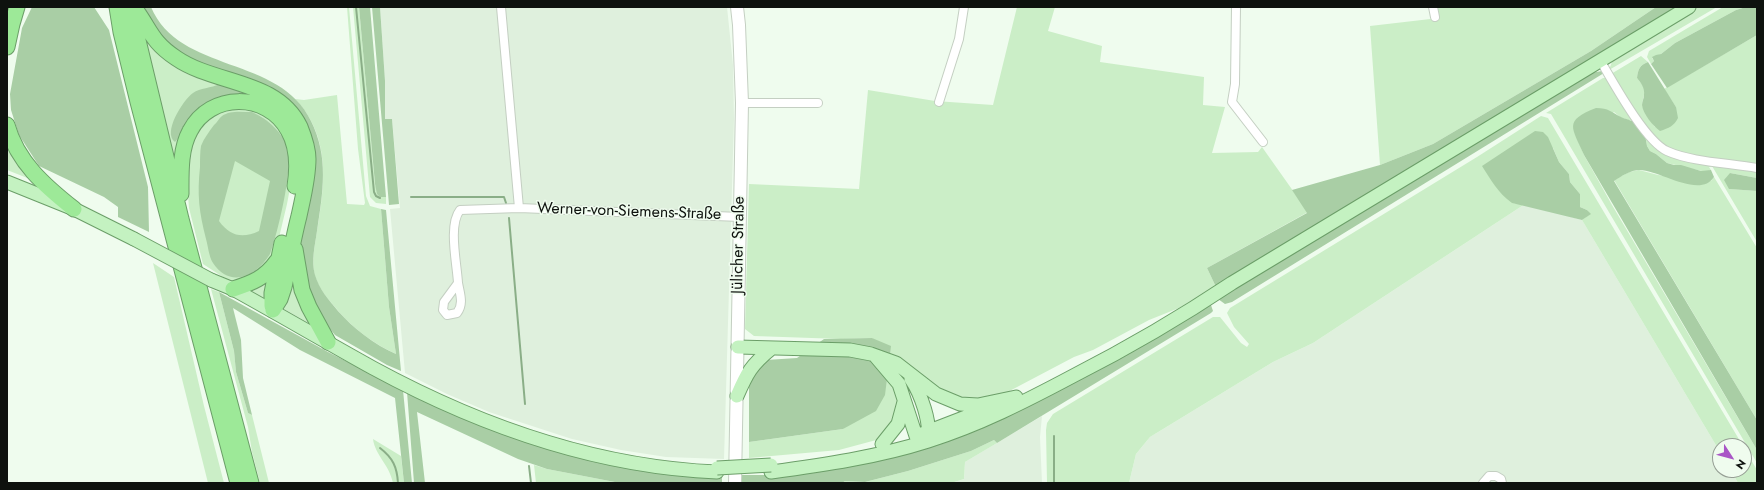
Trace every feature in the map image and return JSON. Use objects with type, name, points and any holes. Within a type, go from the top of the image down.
[{"type":"highway","points":[[7,47],[17,7]]},
{"type":"highway","points":[[107,7],[121,32]]},
{"type":"highway","points":[[117,7],[121,32],[168,217],[238,483]]},
{"type":"highway","points":[[130,7],[181,219],[251,483]]},
{"type":"highway","points":[[134,7],[154,39],[176,59],[197,69],[266,93],[282,104],[294,117],[302,132],[308,158],[303,194],[284,287],[280,299],[272,310]]},
{"type":"highway","points":[[181,219],[183,154],[190,131],[203,114],[221,104],[241,101],[258,105],[278,117],[292,138],[297,169],[294,191],[272,293],[272,310]]},
{"type":"highway","points":[[7,125],[21,158],[28,167],[50,190],[74,209]]},
{"type":"highway","points":[[294,238],[302,290],[309,307],[328,342]]},
{"type":"highway","points":[[234,289],[259,280],[269,271],[280,257]]},
{"type":"main road","name":"Jülicher Straße","points":[[735,483],[742,103],[737,7]]},
{"type":"main road","points":[[211,280],[231,296],[338,354],[373,368],[461,410],[526,435],[570,448],[641,465],[684,471],[771,468],[844,461],[972,426],[1016,406],[1099,362],[1689,7]]},
{"type":"main road","points":[[7,182],[74,209],[211,280],[234,289],[373,368]]},
{"type":"main road","points":[[771,468],[882,444],[924,438],[1016,396],[1195,305]]},
{"type":"main road","points":[[738,347],[850,350],[875,356],[896,363],[936,394],[960,404],[978,405],[1016,396]]},
{"type":"main road","points":[[737,396],[746,375],[756,360],[772,348]]},
{"type":"main road","points":[[875,356],[895,378],[924,438]]},
{"type":"main road","points":[[909,374],[915,385],[928,422],[924,438]]},
{"type":"main road","points":[[882,444],[898,424],[904,398]]},
{"type":"street","name":"Werner-von-Siemens-Straße","points":[[501,7],[519,208]]},
{"type":"street","points":[[939,102],[959,39],[961,15],[964,7]]},
{"type":"street","points":[[1236,7],[1236,84],[1232,102],[1263,142]]},
{"type":"street","points":[[1433,7],[1435,17]]},
{"type":"street","points":[[1600,60],[1650,138],[1658,146],[1670,152],[1690,158],[1757,168]]},
{"type":"street","points":[[742,103],[818,102]]},
{"type":"street","name":"Werner-von-Siemens-Straße","points":[[458,283],[454,231],[455,216],[460,210],[519,208],[740,217]]},
{"type":"street","points":[[1483,483],[1489,476],[1496,476],[1501,479],[1502,483]]},
{"type":"shaded area","points":[[380,7],[727,7],[733,65],[734,119],[724,459],[666,457],[621,450],[572,439],[489,412],[447,394],[405,373],[390,209],[400,208],[392,119],[385,119],[385,81]]},
{"type":"shaded area","points":[[1525,204],[1582,220],[1712,439],[1712,478],[1735,478],[1738,483],[1129,483],[1136,454],[1150,437],[1273,362],[1313,343]]},
{"type":"shaded area","points":[[1042,416],[1040,437],[1042,483],[951,483],[964,479],[965,462]]},
{"type":"green space","points":[[32,7],[94,7],[109,30],[148,187],[149,232],[118,217],[118,207],[104,197],[39,166],[19,135],[11,110],[10,94],[22,28]]},
{"type":"green space","points":[[141,7],[151,7],[165,28],[183,44],[277,85],[296,100],[311,121],[317,134],[322,161],[323,175],[321,202],[313,258],[315,275],[322,290],[350,324],[372,341],[396,354],[389,307],[381,209],[386,210],[401,371],[387,365],[335,335],[316,312],[299,260],[306,125],[166,45]]},
{"type":"green space","points":[[347,7],[349,7],[366,196],[370,206],[381,209],[389,307],[396,354],[366,336],[340,313],[322,291],[315,276],[313,264],[322,196],[322,161],[320,145],[315,129],[307,113],[295,99],[304,100],[337,95],[347,204],[364,205],[365,203],[358,149]]},
{"type":"green space","points":[[353,7],[359,7],[375,184],[380,197],[386,197],[386,204],[376,203],[370,197]]},
{"type":"green space","points":[[359,7],[370,7],[386,197],[380,197],[377,194],[375,184]]},
{"type":"green space","points":[[372,7],[380,7],[385,81],[385,119],[392,119],[399,204],[389,205]]},
{"type":"green space","points":[[1017,7],[1055,7],[1048,31],[1102,46],[1100,62],[1204,77],[1203,105],[1225,107],[1212,153],[1258,152],[1262,147],[1308,212],[1207,268],[1216,287],[1179,308],[1149,320],[1093,350],[1074,357],[1000,396],[976,401],[953,399],[890,355],[872,338],[841,339],[754,336],[745,329],[749,184],[859,189],[868,90],[935,101],[993,105]]},
{"type":"green space","points":[[1437,7],[1656,7],[1591,51],[1433,144],[1380,165],[1370,26],[1439,18]]},
{"type":"green space","points":[[1656,7],[1680,7],[1216,287],[1207,268],[1307,213],[1292,190],[1380,165],[1433,144],[1591,51]]},
{"type":"green space","points":[[1697,7],[1717,7],[1609,70],[1613,59],[1616,56]]},
{"type":"green space","points":[[1723,7],[1746,7],[1736,10],[1675,43],[1661,54],[1652,58],[1654,61],[1651,64],[1647,57],[1649,51]]},
{"type":"green space","points":[[1746,7],[1757,7],[1757,35],[1667,88],[1651,64],[1654,61],[1652,57],[1661,54],[1675,43],[1736,10]]},
{"type":"green space","points":[[143,33],[156,48],[180,65],[262,94],[283,108],[298,129],[304,147],[304,175],[279,294],[275,293],[300,174],[299,147],[294,131],[282,115],[268,105],[252,99],[234,98],[218,103],[203,111],[190,124],[180,144],[177,171]]},
{"type":"green space","points":[[1757,35],[1757,165],[1693,156],[1669,149],[1655,138],[1641,121],[1611,74],[1641,56],[1648,62],[1643,64],[1640,68],[1637,78],[1644,87],[1642,104],[1645,113],[1655,127],[1676,107],[1664,89]]},
{"type":"green space","points":[[1648,62],[1676,107],[1678,118],[1671,126],[1660,131],[1651,123],[1644,112],[1642,105],[1644,90],[1637,78],[1640,68],[1643,64]]},
{"type":"green space","points":[[1602,71],[1604,73],[1232,302],[1225,304],[1218,299],[1591,73]]},
{"type":"green space","points":[[1603,78],[1607,78],[1634,119],[1631,121],[1620,117],[1614,112],[1577,138],[1584,155],[1612,205],[1750,438],[1742,438],[1551,114],[1546,113]]},
{"type":"green space","points":[[220,84],[245,90],[246,94],[217,98],[205,105],[175,142],[172,138],[171,132],[172,124],[184,102],[196,91]]},
{"type":"green space","points":[[235,105],[271,115],[288,139],[291,183],[277,246],[272,258],[259,273],[234,282],[226,279],[203,264],[189,208],[185,157],[201,121]]},
{"type":"green space","points":[[1596,108],[1600,108],[1631,121],[1634,119],[1645,135],[1647,146],[1650,151],[1667,163],[1681,165],[1701,171],[1711,170],[1714,177],[1708,183],[1699,185],[1679,182],[1648,171],[1640,170],[1629,172],[1614,181],[1757,420],[1757,450],[1752,441],[1752,438],[1750,438],[1584,155],[1576,138],[1573,126],[1579,117]]},
{"type":"green space","points":[[232,112],[252,112],[274,127],[286,144],[289,161],[286,187],[277,232],[270,254],[265,262],[251,273],[243,276],[227,276],[220,271],[212,261],[202,220],[199,203],[200,151],[205,138],[214,125],[225,114]],"holes":[[[235,161],[270,181],[259,231],[247,235],[237,235],[223,226],[219,221]]]},
{"type":"green space","points":[[1541,116],[1548,118],[1738,438],[1712,439],[1582,220],[1590,214],[1587,210],[1580,207],[1580,194],[1570,182],[1569,174],[1559,162],[1553,148],[1512,203],[1525,204],[1313,343],[1273,362],[1150,437],[1136,454],[1129,483],[1047,483],[1046,430],[1047,423],[1053,414],[1213,317],[1220,317],[1241,343],[1247,347],[1249,344],[1234,327],[1227,313],[1230,308],[1477,157]]},
{"type":"green space","points":[[1535,131],[1543,132],[1548,137],[1559,162],[1569,174],[1570,182],[1580,194],[1580,207],[1587,210],[1591,214],[1582,220],[1512,203],[1499,191],[1482,166]]},
{"type":"green space","points":[[1645,135],[1658,149],[1757,170],[1757,178],[1730,173],[1729,189],[1757,191],[1757,242],[1712,166],[1709,167],[1711,170],[1706,172],[1667,163],[1650,151],[1647,146]]},
{"type":"green space","points":[[7,143],[35,181],[7,170]]},
{"type":"green space","points":[[1639,170],[1658,175],[1711,181],[1714,177],[1757,248],[1757,420],[1614,180],[1629,172]]},
{"type":"green space","points":[[1730,173],[1757,178],[1757,191],[1729,189],[1724,180]]},
{"type":"green space","points":[[153,263],[174,277],[204,406],[224,483],[208,483]]},
{"type":"green space","points":[[291,268],[314,326],[282,308]]},
{"type":"green space","points":[[271,273],[268,301],[247,289]]},
{"type":"green space","points":[[211,289],[219,292],[234,351],[236,372],[248,413],[252,415],[269,483],[260,483],[252,452],[248,427]]},
{"type":"green space","points":[[219,292],[328,352],[403,390],[412,483],[404,483],[395,398],[300,350],[233,308],[241,340],[243,378],[252,415],[248,413],[236,372],[234,351]]},
{"type":"green space","points":[[1210,302],[1213,311],[1211,313],[997,443],[994,440],[971,451],[908,471],[865,482],[742,483],[742,475],[766,475],[948,440]]},
{"type":"green space","points":[[872,338],[891,346],[885,395],[876,411],[843,429],[749,442],[749,379],[766,360],[797,358],[824,339]]},
{"type":"green space","points":[[888,375],[899,401],[895,423],[880,439],[839,450],[749,458],[749,442],[843,429]]},
{"type":"green space","points":[[407,392],[516,436],[722,475],[722,483],[620,483],[547,469],[518,459],[417,412],[425,483],[414,483]]},
{"type":"green space","points":[[373,439],[401,456],[404,483],[393,483],[388,470],[376,450]]},
{"type":"green space","points":[[994,440],[997,443],[965,462],[964,479],[951,483],[842,483],[845,481],[865,482],[908,471],[971,451]]},
{"type":"green space","points":[[1752,442],[1757,450],[1757,463],[1752,455]]},
{"type":"green space","points":[[1752,462],[1757,470],[1757,483],[1738,483],[1735,478],[1752,478]]},
{"type":"green space","points":[[534,465],[547,469],[620,483],[536,483]]},
{"type":"waterway","points":[[356,7],[374,192],[376,196],[380,198]]},
{"type":"waterway","points":[[411,197],[504,197],[506,203]]},
{"type":"waterway","points":[[509,218],[525,404]]},
{"type":"waterway","points":[[1054,436],[1054,483]]},
{"type":"waterway","points":[[380,448],[394,463],[398,483]]},
{"type":"waterway","points":[[529,466],[531,483]]}]
